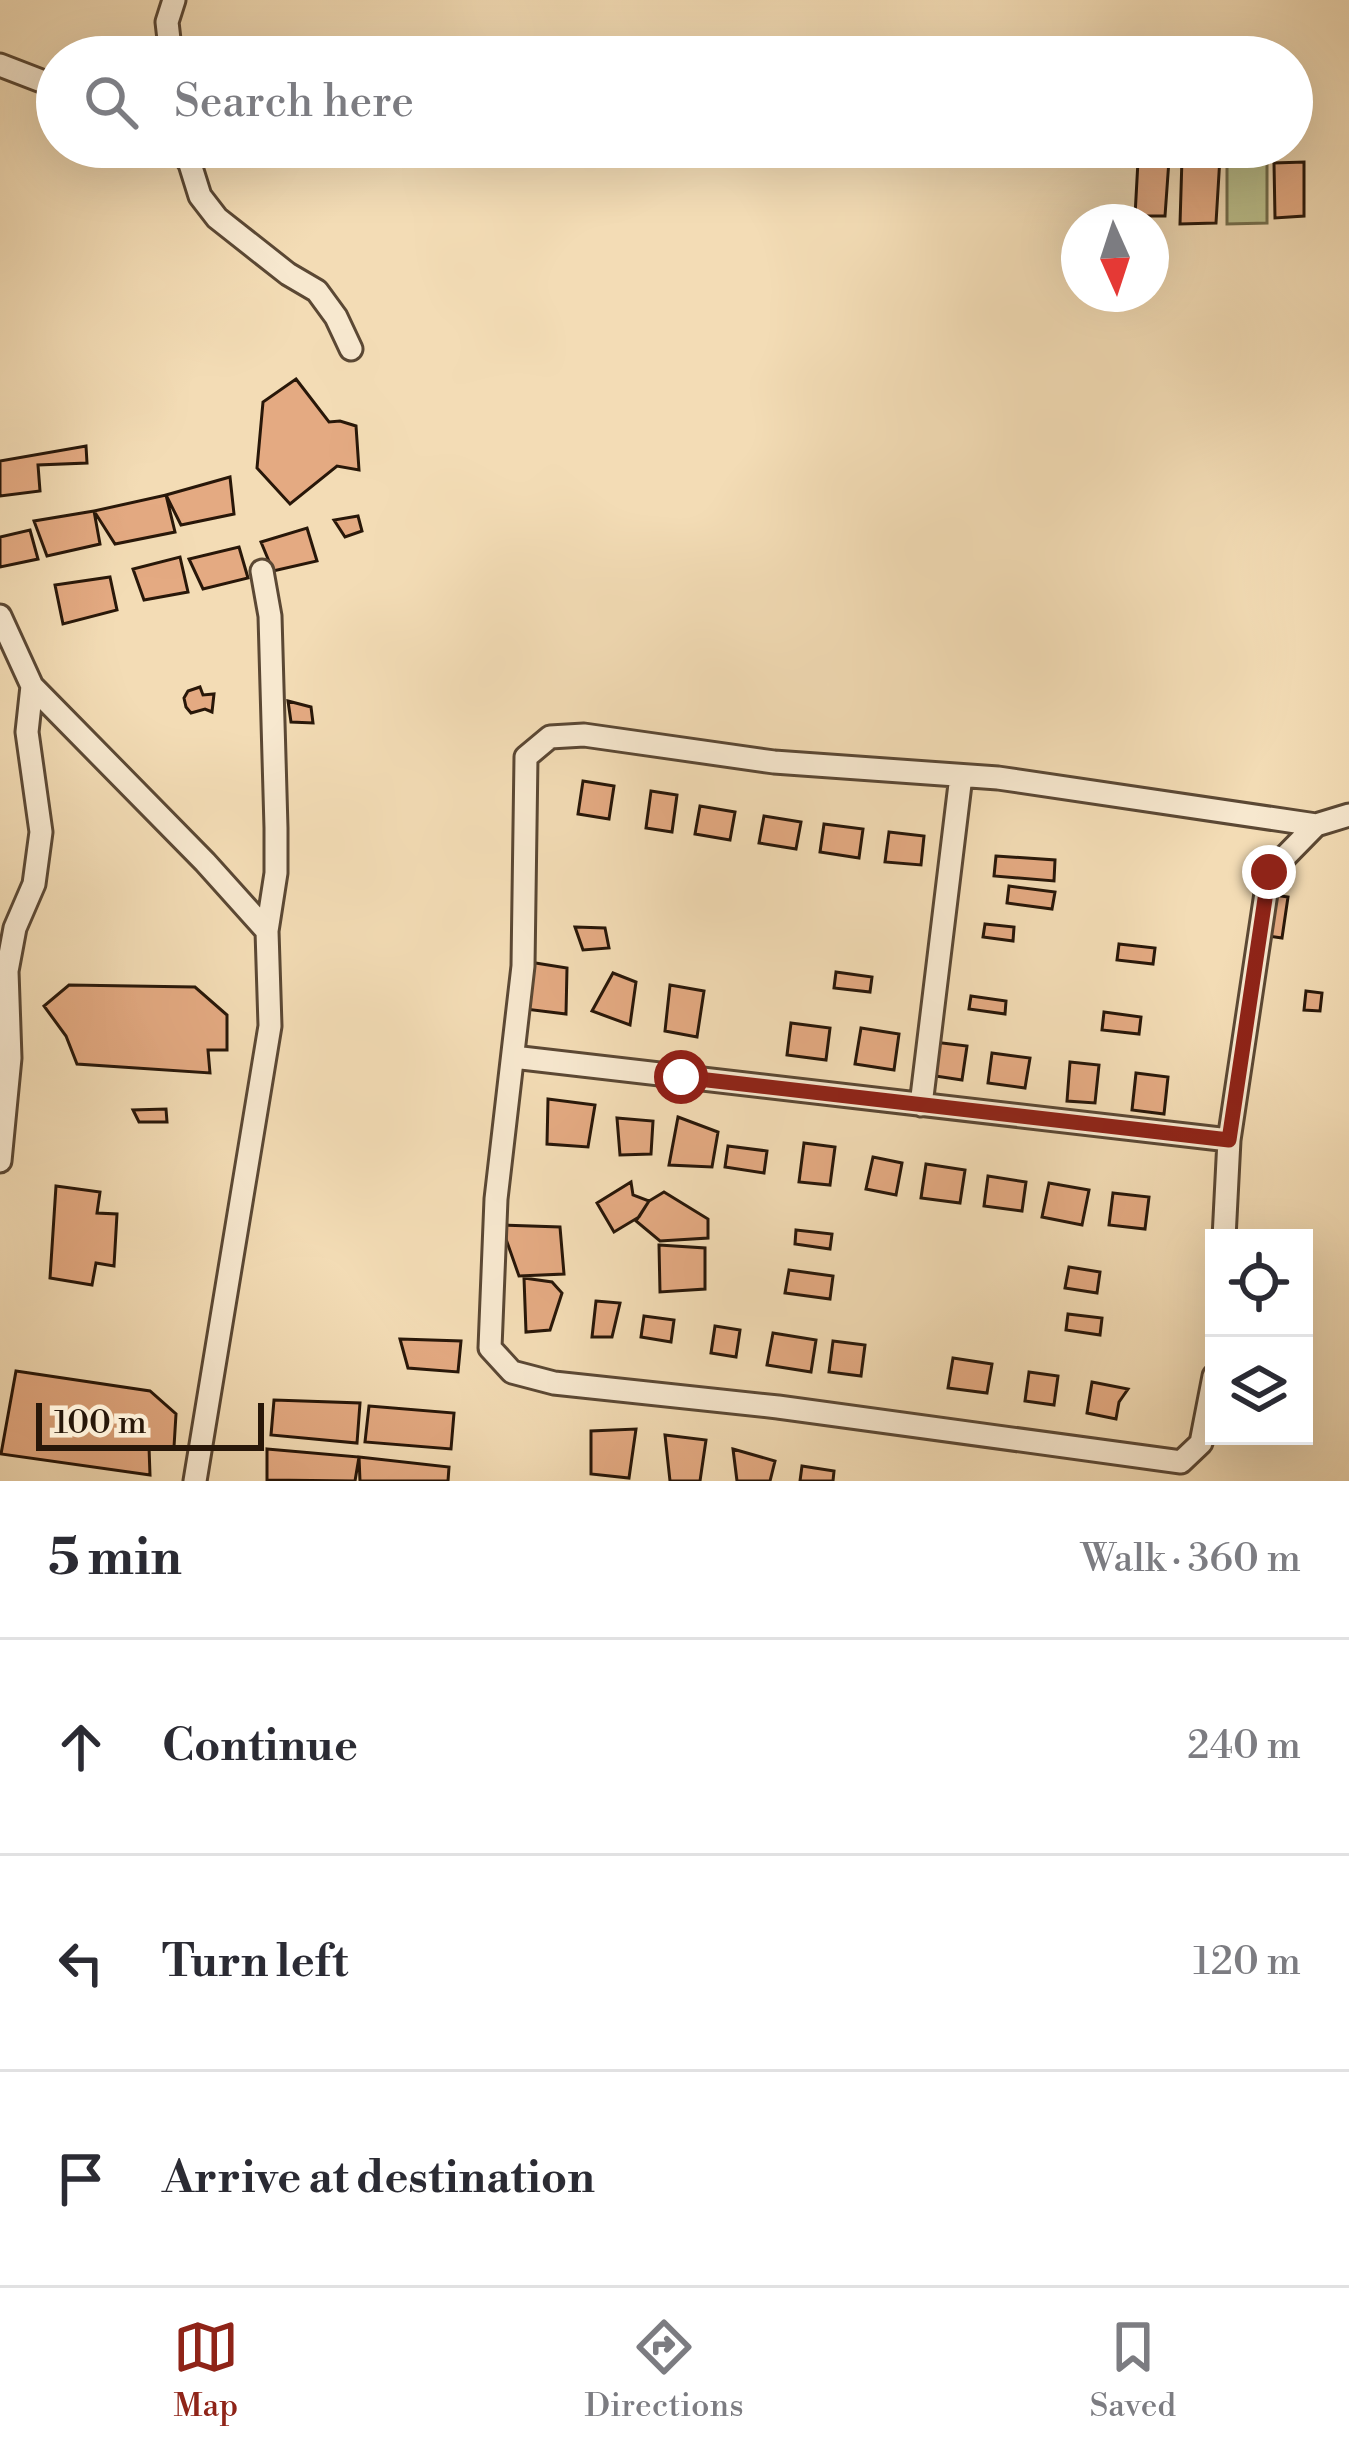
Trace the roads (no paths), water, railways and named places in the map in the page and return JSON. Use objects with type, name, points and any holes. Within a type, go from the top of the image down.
[{"type":"street","points":[[169,36],[167,22],[174,0]]},
{"type":"street","points":[[0,64],[36,78]]},
{"type":"street","points":[[191,168],[200,196],[217,218],[317,291],[351,349]]},
{"type":"street","points":[[195,1481],[270,1026],[267,931],[277,873],[270,616],[262,571]]},
{"type":"street","points":[[0,616],[32,686],[267,931]]},
{"type":"street","points":[[0,1162],[10,1058],[7,971],[15,928],[34,884],[41,832],[27,732],[32,686]]},
{"type":"street","points":[[1205,1422],[1201,1443],[1180,1462],[778,1407],[554,1383],[512,1372],[490,1348],[496,1199],[523,966],[526,757],[550,737],[584,735],[774,762],[961,776],[1316,825],[1349,815]]},
{"type":"street","points":[[920,1105],[961,776]]},
{"type":"street","points":[[1224,1229],[1229,1140],[1269,872],[1316,825]]},
{"type":"street","points":[[513,1057],[1229,1140]]}]
